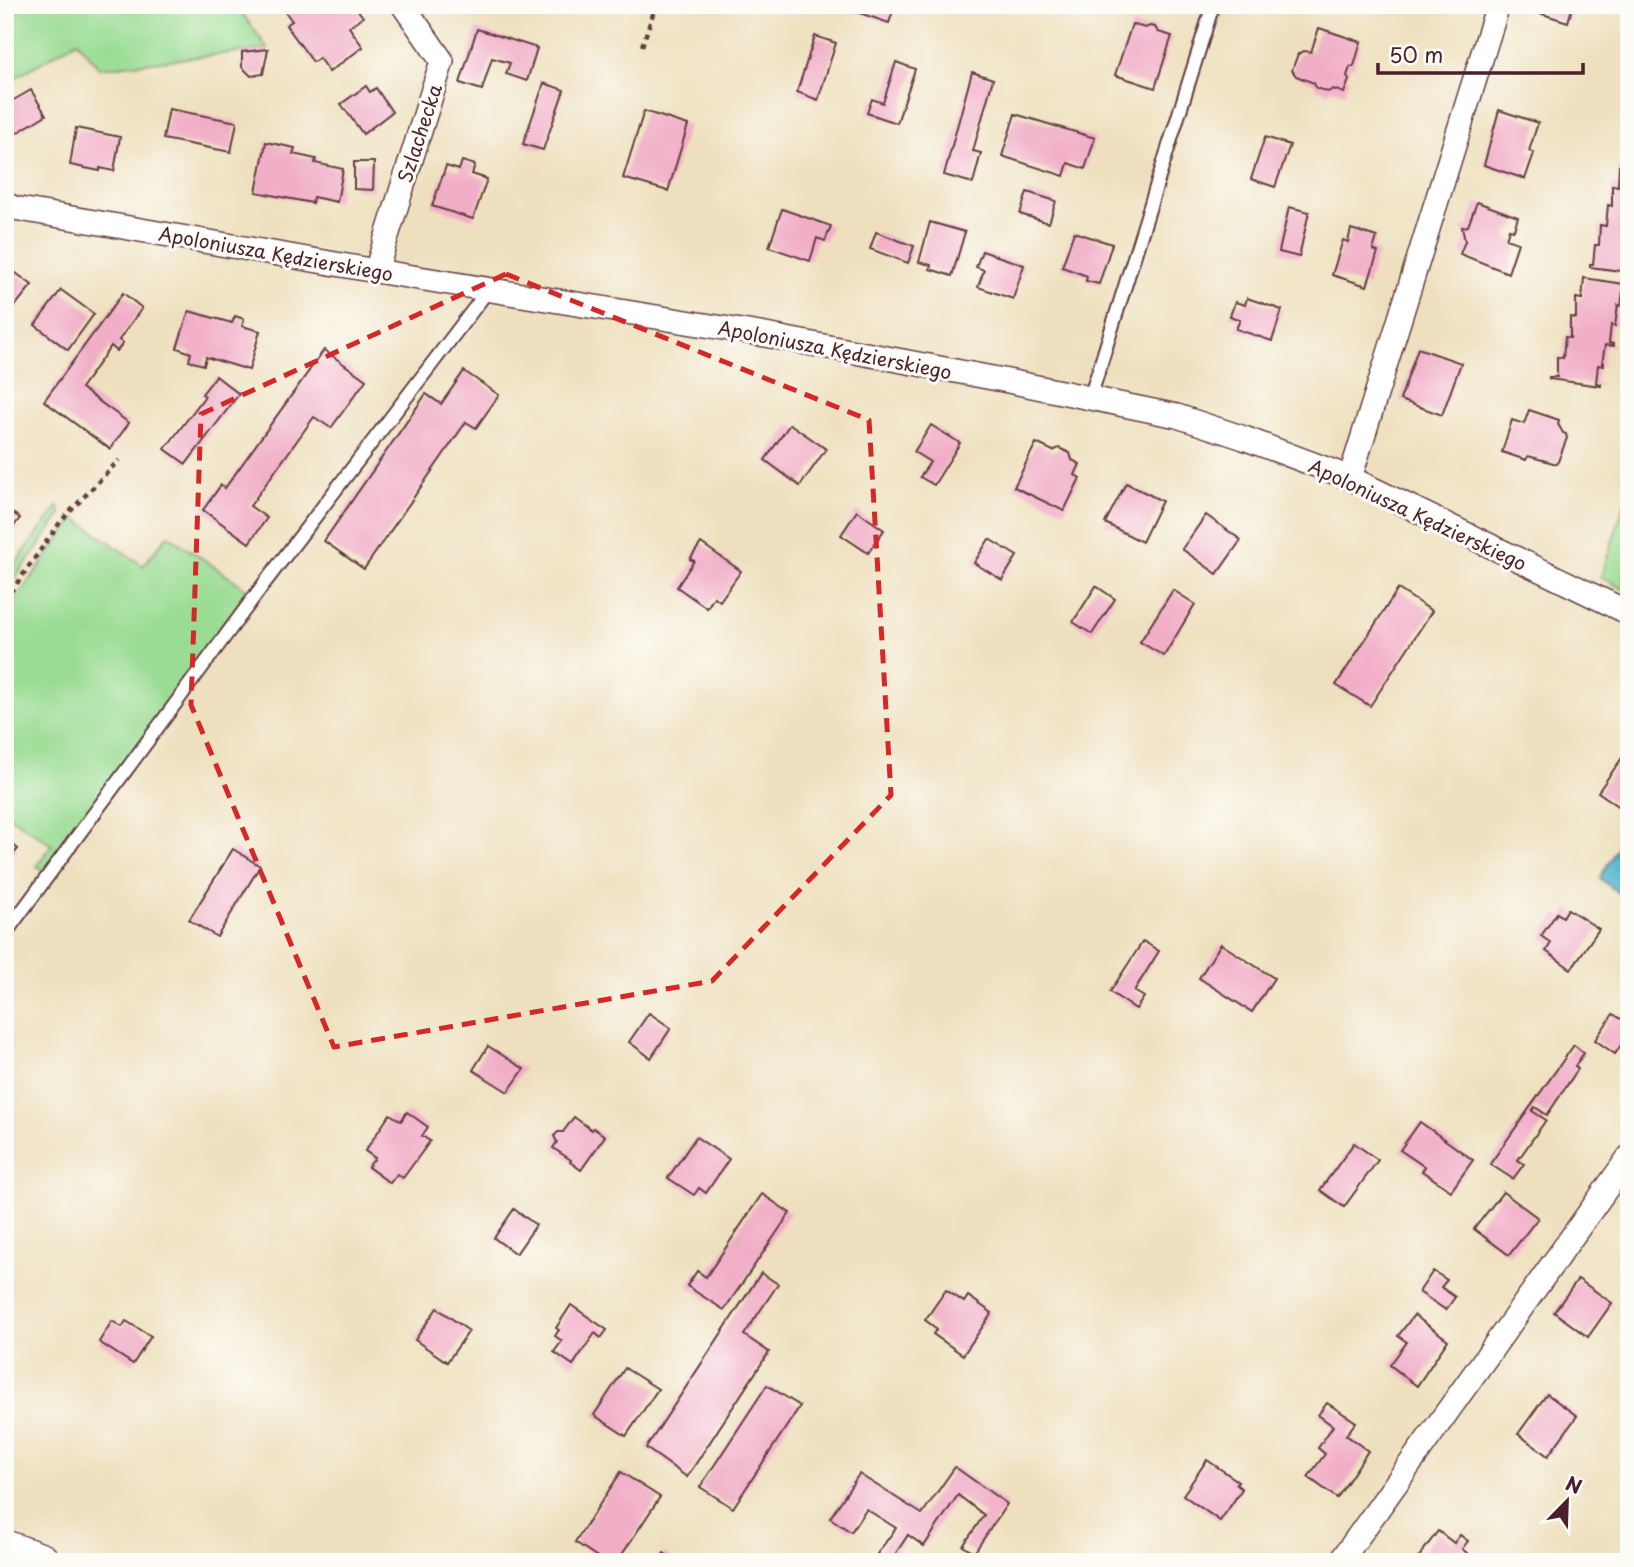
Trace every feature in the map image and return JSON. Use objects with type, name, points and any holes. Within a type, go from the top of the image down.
[{"type":"main road","points":[[5,1549],[41,1562]]},
{"type":"street","name":"Szlachecka","points":[[376,271],[442,61],[403,5]]},
{"type":"street","points":[[1350,478],[1498,5]]},
{"type":"street","name":"Apoloniusza Kędzierskiego","points":[[5,204],[376,271],[760,334],[1188,419],[1350,478],[1629,614]]},
{"type":"street","points":[[1340,1562],[1629,1157]]},
{"type":"lane","points":[[1090,398],[1213,5]]},
{"type":"lane","points":[[5,934],[263,585],[489,289]]},
{"type":"path","points":[[642,46],[656,5]]},
{"type":"path","points":[[5,600],[61,521],[119,460]]},
{"type":"highlighted area","points":[[506,274],[869,420],[891,795],[712,981],[334,1047],[191,705],[201,414]]},
{"type":"green space","points":[[5,5],[236,5],[268,49],[99,68],[77,41],[5,84]]},
{"type":"green space","points":[[1629,490],[1629,592],[1601,577]]},
{"type":"green space","points":[[58,506],[61,514],[5,592],[5,578]]},
{"type":"green space","points":[[75,518],[143,566],[168,535],[251,592],[45,871],[37,866],[52,845],[5,813],[5,614]]},
{"type":"water","points":[[1629,827],[1629,902],[1600,878]]},
{"type":"building","points":[[354,5],[363,17],[349,27],[363,47],[329,72],[319,58],[313,62],[286,25],[292,21],[282,7]]},
{"type":"building","points":[[836,5],[895,5],[889,23]]},
{"type":"building","points":[[1541,5],[1573,5],[1568,22],[1539,13]]},
{"type":"building","points":[[1132,24],[1145,28],[1155,27],[1158,32],[1172,36],[1155,88],[1115,75]]},
{"type":"building","points":[[1319,28],[1361,42],[1354,66],[1350,67],[1347,76],[1349,80],[1344,93],[1316,88],[1314,83],[1296,76],[1292,70],[1298,54],[1311,52]]},
{"type":"building","points":[[477,29],[537,48],[527,81],[506,74],[510,63],[492,58],[482,90],[460,83]]},
{"type":"building","points":[[815,36],[836,43],[818,100],[797,92]]},
{"type":"building","points":[[268,49],[263,74],[251,76],[242,67],[242,52]]},
{"type":"building","points":[[896,62],[915,69],[897,123],[867,113],[872,99],[883,103]]},
{"type":"building","points":[[972,72],[993,79],[973,151],[981,153],[973,183],[944,175]]},
{"type":"building","points":[[544,83],[564,90],[543,150],[523,144]]},
{"type":"building","points":[[366,86],[370,92],[376,88],[392,112],[363,134],[341,104]]},
{"type":"building","points":[[31,90],[46,115],[10,137],[5,129],[5,105]]},
{"type":"building","points":[[169,109],[237,122],[231,152],[163,139]]},
{"type":"building","points":[[1499,110],[1538,123],[1529,151],[1534,153],[1525,179],[1484,165]]},
{"type":"building","points":[[644,111],[688,125],[668,191],[623,178]]},
{"type":"building","points":[[1015,114],[1095,138],[1085,169],[1068,163],[1064,176],[1002,156]]},
{"type":"building","points":[[76,128],[120,137],[114,171],[70,165]]},
{"type":"building","points":[[1265,137],[1290,145],[1275,187],[1251,179]]},
{"type":"building","points":[[266,142],[295,148],[293,154],[316,159],[315,163],[343,169],[337,202],[313,197],[312,203],[256,192]]},
{"type":"building","points":[[462,161],[475,165],[472,174],[487,179],[473,219],[432,206],[446,166],[459,170]]},
{"type":"building","points":[[354,162],[374,162],[373,190],[354,189]]},
{"type":"building","points":[[1619,165],[1629,167],[1629,272],[1590,267],[1590,264],[1593,264],[1595,245],[1599,245],[1600,225],[1606,226],[1608,205],[1612,206],[1612,185],[1618,186]]},
{"type":"building","points":[[1027,192],[1056,201],[1049,223],[1020,214]]},
{"type":"building","points":[[1477,202],[1518,217],[1514,230],[1509,229],[1506,239],[1518,243],[1508,273],[1460,254],[1465,241],[1462,227],[1468,226]]},
{"type":"building","points":[[1289,207],[1309,212],[1299,257],[1279,252]]},
{"type":"building","points":[[782,209],[831,226],[825,241],[817,238],[810,261],[769,247]]},
{"type":"building","points":[[930,222],[965,232],[952,276],[930,269],[931,265],[919,262]]},
{"type":"building","points":[[1351,229],[1377,237],[1373,250],[1378,252],[1367,286],[1332,275],[1343,240],[1348,242]]},
{"type":"building","points":[[876,232],[914,246],[908,263],[870,249]]},
{"type":"building","points":[[1074,232],[1112,244],[1099,284],[1086,281],[1087,276],[1062,267]]},
{"type":"building","points":[[982,251],[1024,265],[1013,299],[978,287],[984,270],[976,267]]},
{"type":"building","points":[[5,265],[32,285],[7,316],[5,315]]},
{"type":"building","points":[[1584,278],[1624,284],[1615,326],[1611,325],[1609,343],[1614,346],[1605,345],[1602,363],[1604,366],[1598,365],[1596,383],[1601,386],[1549,379],[1557,377],[1557,357],[1563,358],[1565,337],[1570,338],[1570,317],[1576,318],[1576,298],[1582,299]]},
{"type":"building","points":[[61,290],[94,314],[68,350],[35,325]]},
{"type":"building","points":[[123,293],[142,308],[119,340],[123,343],[117,351],[111,346],[81,388],[129,423],[110,449],[44,401]]},
{"type":"building","points":[[1247,298],[1282,310],[1272,341],[1236,329],[1240,320],[1230,316],[1235,302],[1245,305]]},
{"type":"building","points":[[189,311],[232,323],[235,316],[244,319],[242,326],[260,331],[249,370],[206,357],[204,365],[189,361],[191,353],[177,348]]},
{"type":"building","points":[[1418,348],[1461,363],[1442,415],[1400,400]]},
{"type":"building","points":[[324,350],[366,380],[331,428],[314,417],[250,506],[267,518],[249,543],[203,510],[221,485],[225,488]]},
{"type":"building","points":[[464,371],[499,395],[476,428],[466,422],[364,569],[324,541],[426,394],[441,404]]},
{"type":"building","points":[[216,376],[239,394],[186,464],[165,449],[205,396],[202,394]]},
{"type":"building","points":[[1529,410],[1559,420],[1558,424],[1567,438],[1557,464],[1528,456],[1526,460],[1502,452],[1512,420],[1524,424]]},
{"type":"building","points":[[790,424],[826,449],[800,486],[765,460]]},
{"type":"building","points":[[931,425],[960,443],[934,485],[920,477],[930,462],[914,452]]},
{"type":"building","points":[[1036,443],[1053,451],[1059,448],[1070,453],[1072,460],[1080,464],[1075,475],[1080,478],[1064,511],[1014,487]]},
{"type":"building","points":[[1126,483],[1162,501],[1142,542],[1105,523]]},
{"type":"building","points":[[5,508],[20,518],[5,538]]},
{"type":"building","points":[[857,511],[884,530],[868,553],[841,535]]},
{"type":"building","points":[[1206,515],[1241,540],[1217,574],[1182,549]]},
{"type":"building","points":[[989,539],[1017,556],[1002,580],[974,563]]},
{"type":"building","points":[[701,543],[741,571],[720,601],[714,597],[707,608],[677,587],[694,561],[690,559]]},
{"type":"building","points":[[1096,586],[1115,599],[1092,634],[1073,622]]},
{"type":"building","points":[[1398,589],[1432,611],[1370,706],[1336,685]]},
{"type":"building","points":[[1173,590],[1195,604],[1164,656],[1140,642]]},
{"type":"building","points":[[1629,748],[1629,794],[1620,807],[1598,792]]},
{"type":"building","points":[[5,839],[18,849],[5,864]]},
{"type":"building","points":[[233,849],[260,866],[217,937],[189,920]]},
{"type":"building","points":[[1568,909],[1599,929],[1571,969],[1546,951],[1551,943],[1541,936],[1557,913],[1563,917]]},
{"type":"building","points":[[1143,941],[1159,951],[1134,991],[1144,997],[1136,1009],[1110,992]]},
{"type":"building","points":[[1221,944],[1274,978],[1252,1012],[1199,978]]},
{"type":"building","points":[[649,1013],[671,1028],[651,1058],[629,1042]]},
{"type":"building","points":[[1613,1014],[1629,1024],[1629,1033],[1615,1054],[1595,1040]]},
{"type":"building","points":[[1574,1045],[1584,1053],[1575,1066],[1578,1069],[1547,1115],[1535,1107],[1532,1111],[1546,1120],[1518,1160],[1524,1164],[1513,1179],[1490,1164]]},
{"type":"building","points":[[488,1046],[524,1069],[508,1092],[473,1070]]},
{"type":"building","points":[[407,1112],[428,1127],[422,1136],[430,1141],[403,1178],[397,1174],[390,1183],[368,1167],[375,1158],[365,1151],[390,1114],[401,1121]]},
{"type":"building","points":[[574,1117],[605,1136],[581,1170],[553,1148],[557,1142],[554,1136],[563,1132]]},
{"type":"building","points":[[1420,1122],[1473,1160],[1451,1191],[1422,1171],[1425,1167],[1400,1150]]},
{"type":"building","points":[[696,1137],[729,1159],[706,1193],[699,1188],[694,1195],[668,1178]]},
{"type":"building","points":[[1354,1143],[1378,1160],[1344,1207],[1320,1190]]},
{"type":"building","points":[[1503,1192],[1538,1218],[1509,1255],[1474,1229]]},
{"type":"building","points":[[762,1194],[790,1213],[724,1310],[687,1286],[697,1271],[706,1277]]},
{"type":"building","points":[[514,1209],[536,1225],[516,1254],[494,1238]]},
{"type":"building","points":[[1433,1271],[1447,1280],[1441,1287],[1455,1297],[1446,1310],[1419,1292]]},
{"type":"building","points":[[761,1273],[778,1284],[744,1335],[769,1352],[687,1477],[646,1448]]},
{"type":"building","points":[[1578,1279],[1612,1303],[1588,1337],[1554,1312]]},
{"type":"building","points":[[946,1290],[964,1302],[968,1296],[992,1313],[963,1355],[933,1334],[937,1329],[925,1320]]},
{"type":"building","points":[[571,1305],[607,1330],[601,1338],[595,1333],[573,1365],[554,1352],[562,1341],[555,1336],[559,1330],[556,1328]]},
{"type":"building","points":[[437,1308],[469,1331],[447,1362],[415,1340]]},
{"type":"building","points":[[1414,1315],[1448,1340],[1417,1386],[1390,1365],[1407,1342],[1398,1336]]},
{"type":"building","points":[[112,1321],[122,1327],[126,1321],[151,1336],[133,1364],[99,1342]]},
{"type":"building","points":[[625,1368],[658,1389],[626,1436],[594,1415]]},
{"type":"building","points":[[767,1385],[800,1406],[733,1508],[700,1487]]},
{"type":"building","points":[[1547,1394],[1577,1416],[1548,1456],[1518,1434]]},
{"type":"building","points":[[1327,1403],[1356,1422],[1346,1435],[1368,1451],[1337,1498],[1308,1477],[1325,1454],[1318,1448],[1333,1426],[1318,1415]]},
{"type":"building","points":[[1207,1460],[1238,1481],[1236,1484],[1242,1489],[1220,1521],[1183,1495]]},
{"type":"building","points":[[955,1467],[1007,1504],[974,1553],[963,1546],[984,1515],[958,1495],[924,1546],[908,1535],[890,1562],[877,1554],[896,1528],[866,1509],[851,1532],[830,1518],[859,1474],[922,1514]]},
{"type":"building","points":[[621,1472],[660,1497],[617,1562],[605,1562],[575,1542]]},
{"type":"building","points":[[1438,1531],[1454,1543],[1460,1535],[1468,1541],[1462,1549],[1472,1557],[1469,1562],[1415,1562]]},
{"type":"building","points":[[664,1553],[677,1562],[658,1562]]}]
